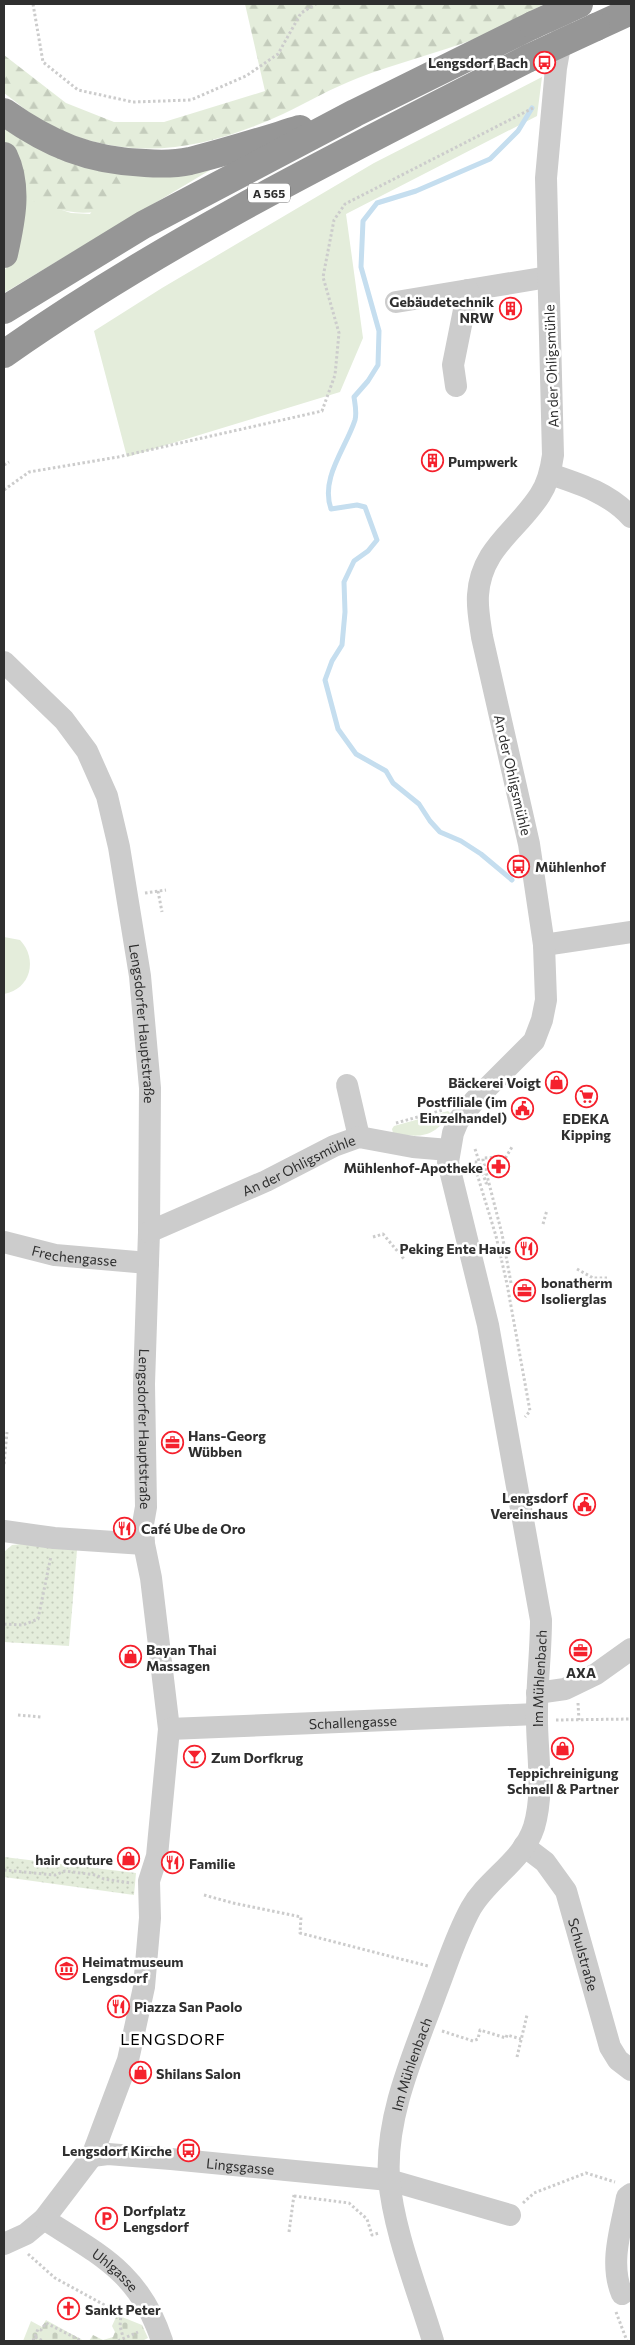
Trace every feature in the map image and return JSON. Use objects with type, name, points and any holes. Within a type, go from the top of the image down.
[{"type":"highway","name":"A 565","points":[[4,310],[142,225],[355,114],[579,4]]},
{"type":"highway","name":"A 565","points":[[4,354],[88,298],[170,248],[374,137],[529,58],[631,11]]},
{"type":"highway","points":[[4,112],[55,144],[90,157],[126,163],[158,164],[189,161],[355,114]]},
{"type":"highway","points":[[4,156],[9,167],[13,214],[4,254]]},
{"type":"street","name":"An der Ohligsmühle","points":[[149,1232],[266,1181],[334,1146],[359,1137],[414,1147],[449,1150],[458,1121],[475,1100],[534,1041],[542,1020],[546,1000],[544,945],[529,844],[482,637],[478,616],[478,595],[485,566],[497,544],[540,495],[550,474],[554,436],[546,178],[556,68],[568,4]]},
{"type":"street","points":[[396,302],[548,277]]},
{"type":"street","points":[[456,386],[453,365],[468,290]]},
{"type":"street","points":[[550,474],[594,489],[622,507],[631,516]]},
{"type":"street","name":"Lengsdorfer Hauptstraße","points":[[4,662],[64,720],[87,751],[108,796],[116,827],[140,976],[150,1069],[149,1232],[144,1384],[146,1507],[143,1524],[144,1544],[151,1578],[169,1729],[157,1856],[149,1886],[150,1918],[144,1987],[128,2060],[92,2156],[44,2219],[26,2234],[4,2244]]},
{"type":"street","points":[[544,945],[631,932]]},
{"type":"street","points":[[347,1085],[359,1137]]},
{"type":"street","name":"Im Mühlenbach","points":[[433,2341],[398,2227],[389,2180],[388,2155],[394,2121],[424,2025],[471,1907],[524,1846],[534,1826],[539,1792],[537,1703],[541,1649],[541,1620],[488,1326],[474,1262],[450,1176],[449,1150]]},
{"type":"street","name":"Frechengasse","points":[[4,1242],[55,1254],[148,1263]]},
{"type":"street","points":[[4,1531],[54,1538],[144,1544]]},
{"type":"street","name":"Schallengasse","points":[[169,1729],[537,1703],[596,1674],[631,1649]]},
{"type":"street","name":"Schulstraße","points":[[524,1846],[544,1862],[566,1891],[610,2047],[618,2060],[631,2070]]},
{"type":"street","name":"Lingsgasse","points":[[92,2156],[108,2154],[389,2180]]},
{"type":"street","points":[[389,2180],[510,2215]]},
{"type":"street","points":[[622,2294],[616,2280],[614,2266],[627,2202]]},
{"type":"street","name":"Uhlgasse","points":[[44,2219],[101,2256],[129,2280],[140,2293],[152,2314],[162,2341]]},
{"type":"path","points":[[33,4],[43,62],[78,90],[133,102],[191,100],[246,76],[278,54],[301,14],[316,4]]},
{"type":"path","points":[[4,490],[29,472],[118,456],[322,412],[335,375],[339,333],[323,277],[334,220],[345,204],[553,100]]},
{"type":"path","points":[[4,465],[9,462]]},
{"type":"path","points":[[152,892],[166,890]]},
{"type":"path","points":[[158,891],[162,912]]},
{"type":"path","points":[[394,1124],[475,1100]]},
{"type":"path","points":[[511,1283],[503,1234],[489,1183],[486,1183],[483,1158],[506,1157],[512,1147]]},
{"type":"path","points":[[475,1149],[484,1172]]},
{"type":"path","points":[[476,1171],[474,1162],[479,1162]]},
{"type":"path","points":[[484,1172],[477,1174],[496,1236],[530,1411],[519,1424]]},
{"type":"path","points":[[483,1193],[490,1190]]},
{"type":"path","points":[[488,1209],[495,1207]]},
{"type":"path","points":[[543,1224],[547,1210]]},
{"type":"path","points":[[372,1237],[383,1234],[404,1260]]},
{"type":"path","points":[[496,1236],[503,1234]]},
{"type":"path","points":[[577,1269],[592,1278],[607,1278]]},
{"type":"path","points":[[4,1464],[7,1432]]},
{"type":"path","points":[[4,1624],[23,1625],[38,1619],[54,1538]]},
{"type":"path","points":[[537,1703],[558,1721],[631,1718]]},
{"type":"path","points":[[18,1715],[41,1717]]},
{"type":"path","points":[[4,1870],[55,1875],[65,1871],[149,1886]]},
{"type":"path","points":[[204,1895],[300,1917],[300,1933],[445,1970]]},
{"type":"path","points":[[517,2057],[527,2015]]},
{"type":"path","points":[[424,2025],[473,2041],[478,2040],[480,2030],[506,2038],[506,2035],[521,2039]]},
{"type":"path","points":[[289,2232],[297,2170]]},
{"type":"path","points":[[510,2215],[534,2193],[586,2173],[627,2202]]},
{"type":"path","points":[[294,2196],[348,2202],[367,2219],[372,2235],[398,2227]]},
{"type":"path","points":[[34,2259],[55,2278],[122,2314],[120,2326],[123,2337]]},
{"type":"path","points":[[622,2294],[616,2314],[627,2341]]},
{"type":"path","points":[[33,2341],[38,2329],[41,2330],[46,2323],[82,2341]]},
{"type":"path","points":[[35,2337],[43,2341]]},
{"type":"green space","points":[[245,4],[544,4],[477,38],[358,78],[254,126],[196,144],[168,148],[139,148],[110,145],[80,138],[44,123],[4,93],[4,55],[66,103],[114,122],[164,122],[265,91]]},
{"type":"green space","points":[[542,77],[537,116],[346,214],[363,338],[340,392],[127,457],[94,331],[162,288],[374,163]]},
{"type":"green space","points":[[4,120],[27,136],[8,149],[4,140]]},
{"type":"green space","points":[[20,136],[123,168],[120,192],[111,209],[86,213],[64,211],[20,196],[8,149],[10,142]]},
{"type":"green space","points":[[217,166],[4,293],[4,272],[10,259],[20,196],[71,213],[90,214],[123,168]]},
{"type":"green space","points":[[4,937],[20,940],[26,948],[30,964],[26,980],[13,991],[4,994]]},
{"type":"green space","points":[[448,1111],[451,1114],[432,1132],[419,1136],[393,1133],[392,1129],[394,1126]]},
{"type":"green space","points":[[21,1544],[77,1550],[69,1646],[4,1642],[4,1552],[12,1545]]},
{"type":"green space","points":[[4,1857],[136,1873],[134,1895],[4,1877]]},
{"type":"green space","points":[[117,2315],[142,2325],[148,2338],[142,2341],[89,2341],[93,2335],[103,2340],[113,2337],[115,2332],[112,2326]]},
{"type":"green space","points":[[46,2320],[84,2341],[23,2341],[31,2321],[42,2327]]},
{"type":"waterway","points":[[512,880],[481,854],[461,841],[440,832],[419,804],[393,783],[386,771],[356,754],[338,729],[325,680],[332,661],[342,645],[345,612],[344,582],[354,561],[368,551],[377,540],[365,507],[357,505],[331,509],[329,486],[331,475],[355,420],[354,397],[368,381],[378,365],[379,331],[361,267],[363,221],[377,203],[416,191],[490,159],[518,131],[532,108]]},
{"type":"place","name":"Lengsdorf Bach","points":[[544,62]]},
{"type":"place","name":"Gebäudetechnik NRW","points":[[510,309]]},
{"type":"place","name":"Pumpwerk","points":[[432,461]]},
{"type":"place","name":"Mühlenhof","points":[[519,866]]},
{"type":"place","name":"Bäckerei Voigt","points":[[557,1082]]},
{"type":"place","name":"EDEKA Kipping","points":[[586,1096]]},
{"type":"place","name":"Postfiliale (im Einzelhandel)","points":[[523,1109]]},
{"type":"place","name":"Mühlenhof-Apotheke","points":[[499,1167]]},
{"type":"place","name":"Peking Ente Haus","points":[[527,1248]]},
{"type":"place","name":"bonatherm Isolierglas","points":[[525,1290]]},
{"type":"place","name":"Hans-Georg Wübben","points":[[172,1443]]},
{"type":"place","name":"Lengsdorf Vereinshaus","points":[[584,1505]]},
{"type":"place","name":"Café Ube de Oro","points":[[125,1528]]},
{"type":"place","name":"AXA","points":[[581,1650]]},
{"type":"place","name":"Bayan Thai Massagen","points":[[130,1657]]},
{"type":"place","name":"Teppichreinigung Schnell & Partner","points":[[563,1749]]},
{"type":"place","name":"Zum Dorfkrug","points":[[195,1757]]},
{"type":"place","name":"hair couture","points":[[129,1859]]},
{"type":"place","name":"Familie","points":[[173,1863]]},
{"type":"place","name":"Heimatmuseum Lengsdorf","points":[[66,1969]]},
{"type":"place","name":"Piazza San Paolo","points":[[118,2006]]},
{"type":"place","name":"Shilans Salon","points":[[140,2073]]},
{"type":"place","name":"Lengsdorf Kirche","points":[[188,2150]]},
{"type":"place","name":"Dorfplatz Lengsdorf","points":[[107,2218]]},
{"type":"place","name":"Sankt Peter","points":[[69,2309]]},
{"type":"district","name":"LENGSDORF","points":[[173,2038]]}]
